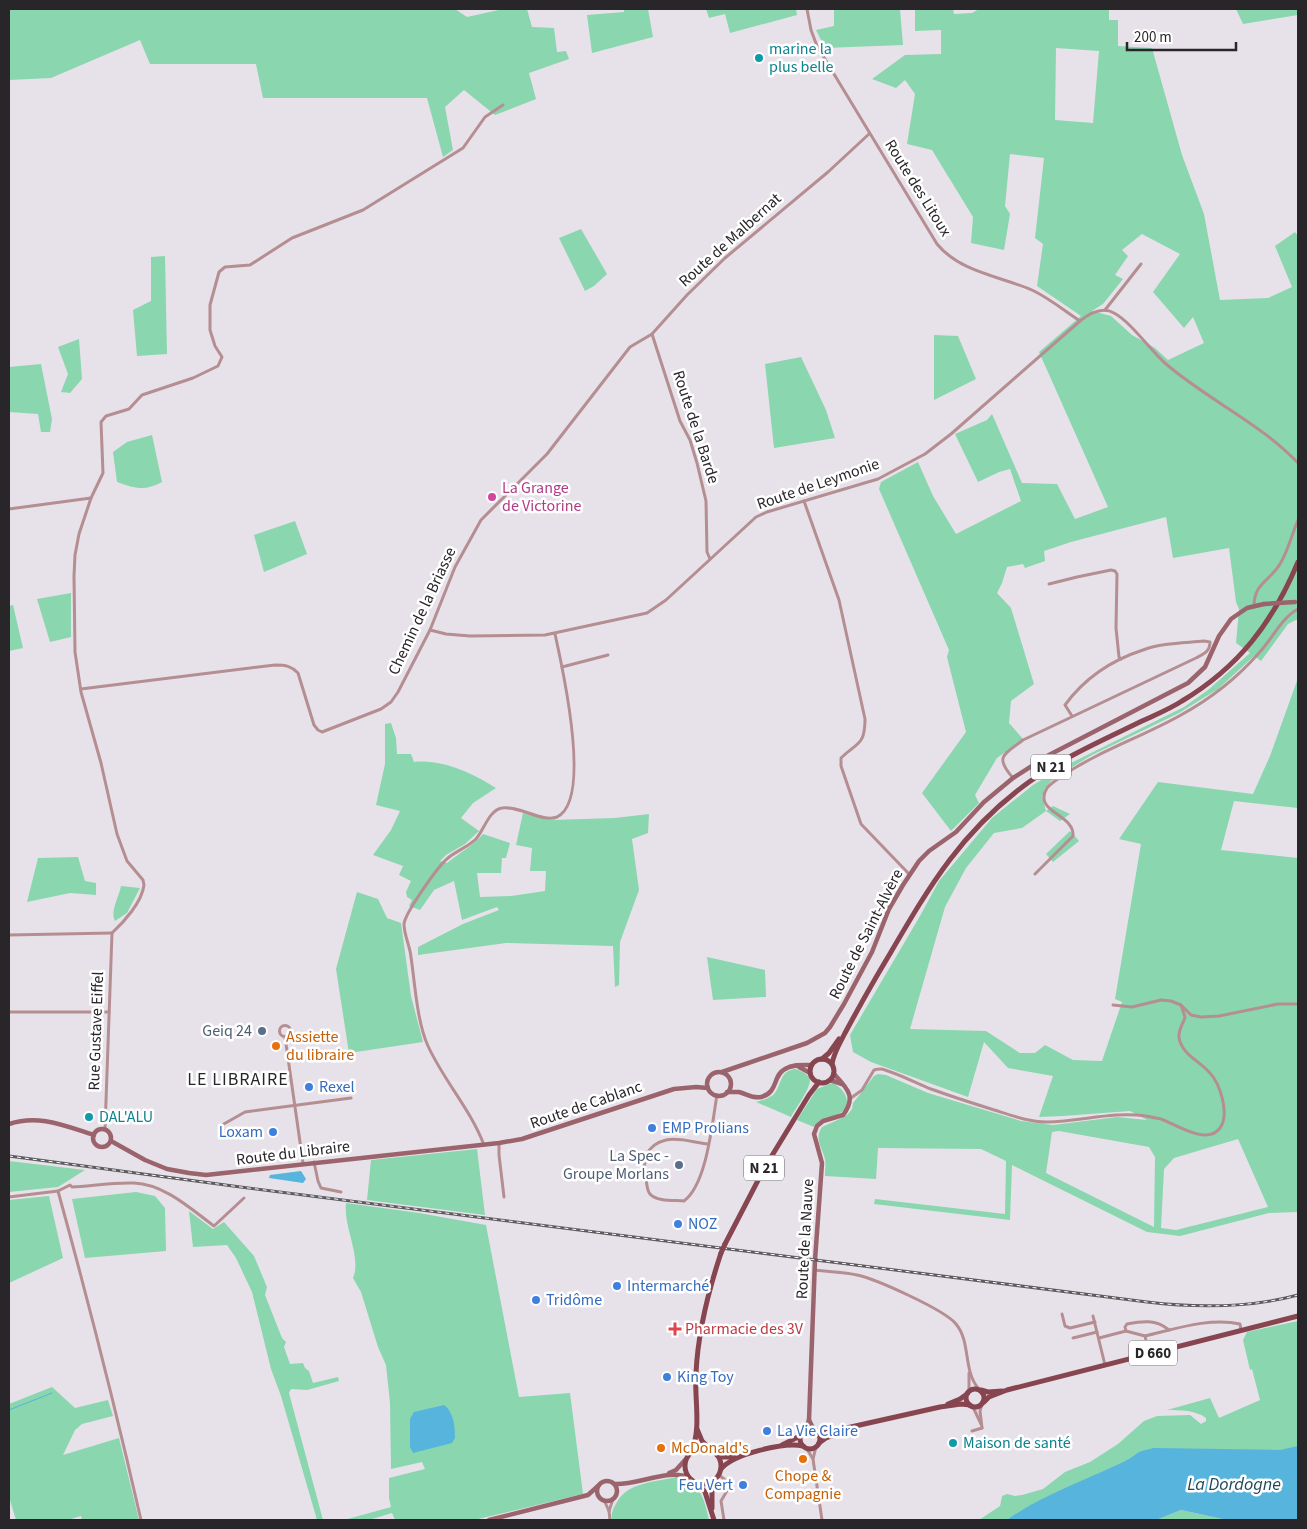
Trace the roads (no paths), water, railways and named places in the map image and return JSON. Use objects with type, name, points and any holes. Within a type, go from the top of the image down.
[{"type":"main road","name":"N 21","points":[[832,1064],[833,1056],[850,1024],[931,885],[958,847],[983,820],[1012,795],[1049,768],[1181,702],[1208,684],[1234,663],[1272,616],[1288,587],[1298,562]]},
{"type":"main road","name":"Route de Saint-Alvère","points":[[722,1072],[807,1043],[830,1027],[872,952],[889,909],[920,861],[929,851],[956,832],[984,802],[1013,778],[1048,756],[1188,683],[1205,667],[1224,627],[1238,614],[1254,606],[1297,601]]},
{"type":"main road","name":"N 21","points":[[822,1058],[829,1053],[850,1024]]},
{"type":"main road","points":[[810,1073],[812,1065],[816,1060],[822,1058],[832,1064],[834,1074],[843,1084],[851,1098]]},
{"type":"main road","points":[[708,1080],[708,1088],[713,1094],[740,1092],[754,1097],[762,1097],[774,1089],[779,1073],[784,1069],[792,1066],[812,1065]]},
{"type":"main road","points":[[727,1092],[730,1081],[738,1066]]},
{"type":"main road","points":[[798,1066],[810,1073],[819,1082],[830,1080],[843,1084]]},
{"type":"main road","points":[[696,1087],[708,1080],[712,1074],[722,1072],[740,1092]]},
{"type":"main road","points":[[830,1080],[834,1074]]},
{"type":"main road","name":"N 21","points":[[809,1095],[814,1079]]},
{"type":"main road","name":"N 21","points":[[691,1452],[694,1447],[697,1428],[696,1373],[698,1346],[705,1307],[721,1253],[765,1166],[819,1082]]},
{"type":"main road","name":"Route de Cablanc","points":[[484,1145],[522,1139],[674,1089],[696,1087]]},
{"type":"main road","points":[[696,1087],[708,1088]]},
{"type":"main road","name":"Route de la Nauve","points":[[805,1430],[809,1420],[815,1260],[822,1163],[814,1134],[817,1126],[822,1121],[843,1115],[850,1105],[851,1098]]},
{"type":"main road","points":[[9,1124],[40,1120],[94,1134]]},
{"type":"main road","points":[[105,1130],[110,1133],[111,1141],[107,1145],[100,1146],[94,1140],[94,1134],[97,1131],[105,1130]]},
{"type":"main road","name":"Route du Libraire","points":[[111,1141],[158,1165],[189,1173],[220,1174],[303,1163],[484,1145]]},
{"type":"main road","name":"D 660","points":[[983,1403],[989,1397],[1007,1390],[1298,1316]]},
{"type":"main road","points":[[772,1448],[800,1436],[805,1430],[824,1433],[940,1407],[961,1404],[971,1406],[983,1403],[984,1395],[979,1389],[968,1392],[960,1399],[940,1407]]},
{"type":"main road","name":"D 660","points":[[979,1389],[988,1392],[1007,1390]]},
{"type":"main road","points":[[968,1392],[966,1400],[971,1406]]},
{"type":"main road","name":"Route de la Nauve","points":[[809,1420],[815,1431]]},
{"type":"main road","points":[[666,1475],[676,1470],[691,1452],[700,1448],[710,1450],[723,1457],[738,1457],[772,1448],[818,1445],[826,1438],[871,1424]]},
{"type":"main road","name":"N 21","points":[[697,1428],[702,1441],[710,1450]]},
{"type":"main road","points":[[815,1431],[820,1436],[818,1445]]},
{"type":"main road","points":[[800,1436],[800,1442],[805,1447]]},
{"type":"main road","points":[[717,1454],[720,1459],[720,1472]]},
{"type":"main road","points":[[712,1514],[711,1492],[714,1480],[726,1464],[738,1457]]},
{"type":"main road","points":[[685,1460],[686,1472],[689,1478]]},
{"type":"main road","points":[[489,1520],[588,1495],[605,1480],[615,1484],[630,1484],[677,1474],[689,1478],[705,1492],[714,1520]]},
{"type":"main road","points":[[695,1482],[705,1484],[714,1480]]},
{"type":"main road","points":[[615,1484],[618,1491]]},
{"type":"main road","points":[[588,1495],[602,1499],[613,1499],[618,1491],[630,1484]]},
{"type":"main road","points":[[598,1486],[597,1492],[602,1499]]},
{"type":"street","name":"Route des Litoux","points":[[807,9],[811,30],[817,46],[869,134],[937,244],[946,255],[960,264],[1035,292],[1080,321]]},
{"type":"street","points":[[9,935],[112,933],[124,922],[135,906],[144,885],[143,880],[127,861],[121,848],[101,762],[80,689],[75,652],[74,576],[79,534],[91,498],[103,473],[101,422],[106,416],[129,408],[142,396],[193,378],[218,366],[222,357],[215,346],[210,330],[210,305],[218,272],[225,267],[250,265],[292,238],[364,210],[463,148],[484,117],[503,105]]},
{"type":"street","name":"Route de Malbernat","points":[[612,368],[630,347],[652,334],[687,295],[725,258],[828,172],[869,134]]},
{"type":"street","points":[[1141,264],[1105,310],[1114,312],[1166,363],[1200,390],[1269,436],[1298,463]]},
{"type":"street","name":"Route de Leymonie","points":[[430,630],[446,634],[470,636],[555,634],[648,613],[666,600],[756,517],[878,479],[925,454],[951,434],[1080,321],[1090,314],[1102,309],[1105,310]]},
{"type":"street","name":"Route de la Barde","points":[[652,334],[680,421],[690,440],[697,463],[706,501],[707,552],[710,559]]},
{"type":"street","name":"Chemin de la Briasse","points":[[80,689],[286,665],[292,667],[298,673],[314,725],[322,732],[381,709],[391,702],[398,692],[430,630],[455,567],[481,520],[547,454],[612,368]]},
{"type":"street","points":[[9,510],[91,498]]},
{"type":"street","points":[[804,501],[838,600],[865,719],[865,731],[859,744],[841,758],[841,766],[860,824],[910,875]]},
{"type":"street","points":[[1254,606],[1256,592],[1262,582],[1281,563],[1298,520]]},
{"type":"street","points":[[1048,584],[1110,570],[1115,571],[1117,574],[1116,628],[1118,657],[1121,659]]},
{"type":"street","points":[[1035,874],[1073,836],[1073,829],[1069,823],[1049,809],[1046,803],[1046,791],[1050,784],[1077,767],[1180,716],[1212,696],[1245,668],[1271,640],[1289,615],[1298,609]]},
{"type":"street","points":[[484,1145],[478,1129],[443,1075],[428,1045],[417,1000],[411,953],[404,924],[412,906],[446,859],[476,839],[493,812],[500,808],[509,808],[549,818],[556,817],[568,805],[574,772],[571,717],[555,634]]},
{"type":"street","points":[[1013,778],[1002,760],[1003,755],[1023,740],[1196,658],[1207,652],[1210,642],[1204,641],[1144,649],[1121,659],[1093,675],[1073,694],[1065,704],[1072,716]]},
{"type":"street","points":[[562,667],[608,655]]},
{"type":"street","name":"Rue Gustave Eiffel","points":[[105,1130],[112,933]]},
{"type":"street","points":[[1113,1005],[1132,1006],[1161,1000],[1171,1001],[1181,1005],[1190,1015],[1201,1017],[1218,1016],[1278,1004],[1298,1004]]},
{"type":"street","points":[[851,1098],[862,1090],[874,1070],[884,1069],[931,1089],[986,1108],[1034,1121],[1059,1121],[1116,1114],[1160,1119],[1193,1134],[1205,1135],[1214,1133],[1220,1128],[1223,1119],[1222,1096],[1217,1082],[1209,1072],[1184,1050],[1179,1030],[1185,1017],[1181,1005]]},
{"type":"street","points":[[9,1012],[109,1012]]},
{"type":"street","points":[[286,1037],[303,1163]]},
{"type":"street","points":[[708,1144],[672,1139],[656,1144],[648,1152],[643,1167],[650,1195],[657,1198],[684,1201],[690,1197],[704,1168],[717,1095]]},
{"type":"street","points":[[222,1125],[245,1112],[351,1098]]},
{"type":"street","points":[[499,1144],[504,1198]]},
{"type":"street","points":[[314,1162],[321,1188],[341,1192]]},
{"type":"street","points":[[9,1196],[58,1191],[70,1186],[135,1183],[158,1189],[214,1226],[244,1198]]},
{"type":"street","points":[[58,1191],[101,1349],[111,1399],[141,1520]]},
{"type":"street","points":[[816,1270],[858,1275],[883,1284],[943,1313],[956,1324],[963,1339],[974,1384],[979,1389]]},
{"type":"street","points":[[1062,1314],[1065,1326],[1070,1328],[1095,1322]]},
{"type":"street","points":[[1093,1316],[1106,1365]]},
{"type":"street","points":[[1126,1331],[1125,1327],[1127,1324],[1142,1321],[1163,1325],[1170,1330]]},
{"type":"street","points":[[1099,1338],[1126,1331],[1146,1336],[1203,1323],[1230,1322],[1240,1324],[1241,1330]]},
{"type":"street","points":[[1073,1338],[1098,1332]]},
{"type":"street","points":[[1146,1336],[1149,1354]]},
{"type":"street","points":[[968,1392],[969,1368]]},
{"type":"street","points":[[982,1428],[980,1411],[983,1403]]},
{"type":"street","points":[[971,1406],[982,1428]]},
{"type":"street","points":[[972,1431],[982,1428]]},
{"type":"street","points":[[813,1460],[818,1445]]},
{"type":"street","points":[[805,1447],[813,1460],[822,1520]]},
{"type":"street","points":[[720,1472],[729,1485],[721,1502],[724,1520]]},
{"type":"street","points":[[602,1499],[609,1512],[610,1520]]},
{"type":"street","points":[[609,1512],[613,1499]]},
{"type":"water","points":[[301,1171],[306,1179],[303,1183],[269,1178],[270,1175]]},
{"type":"water","points":[[444,1405],[450,1412],[453,1420],[455,1438],[452,1443],[413,1453],[410,1447],[410,1419],[414,1412]]},
{"type":"water","name":"La Dordogne","points":[[1298,1446],[1298,1520],[1227,1520],[1181,1510],[1156,1520],[1007,1520],[1034,1503],[1122,1463],[1144,1450],[1154,1448],[1280,1450]]},
{"type":"waterway","points":[[9,1410],[52,1393]]},
{"type":"railway","points":[[9,1156],[1147,1302],[1223,1306],[1242,1305],[1298,1295]]},
{"type":"place","name":"marine la plus belle","points":[[759,58]]},
{"type":"place","name":"La Grange de Victorine","points":[[492,497]]},
{"type":"place","name":"Geiq 24","points":[[262,1031]]},
{"type":"place","name":"Assiette du libraire","points":[[276,1046]]},
{"type":"place","name":"Rexel","points":[[309,1087]]},
{"type":"place","name":"DAL'ALU","points":[[89,1117]]},
{"type":"place","name":"EMP Prolians","points":[[652,1128]]},
{"type":"place","name":"Loxam","points":[[273,1132]]},
{"type":"place","name":"La Spec - Groupe Morlans","points":[[679,1165]]},
{"type":"place","name":"NOZ","points":[[678,1224]]},
{"type":"place","name":"Intermarché","points":[[617,1286]]},
{"type":"place","name":"Tridôme","points":[[536,1300]]},
{"type":"place","name":"Pharmacie des 3V","points":[[675,1329]]},
{"type":"place","name":"King Toy","points":[[667,1377]]},
{"type":"place","name":"La Vie Claire","points":[[767,1431]]},
{"type":"place","name":"Maison de santé","points":[[953,1443]]},
{"type":"place","name":"McDonald's","points":[[661,1448]]},
{"type":"place","name":"Chope & Compagnie","points":[[803,1459]]},
{"type":"place","name":"Feu Vert","points":[[743,1485]]},
{"type":"district","name":"LE LIBRAIRE","points":[[238,1079]]}]
